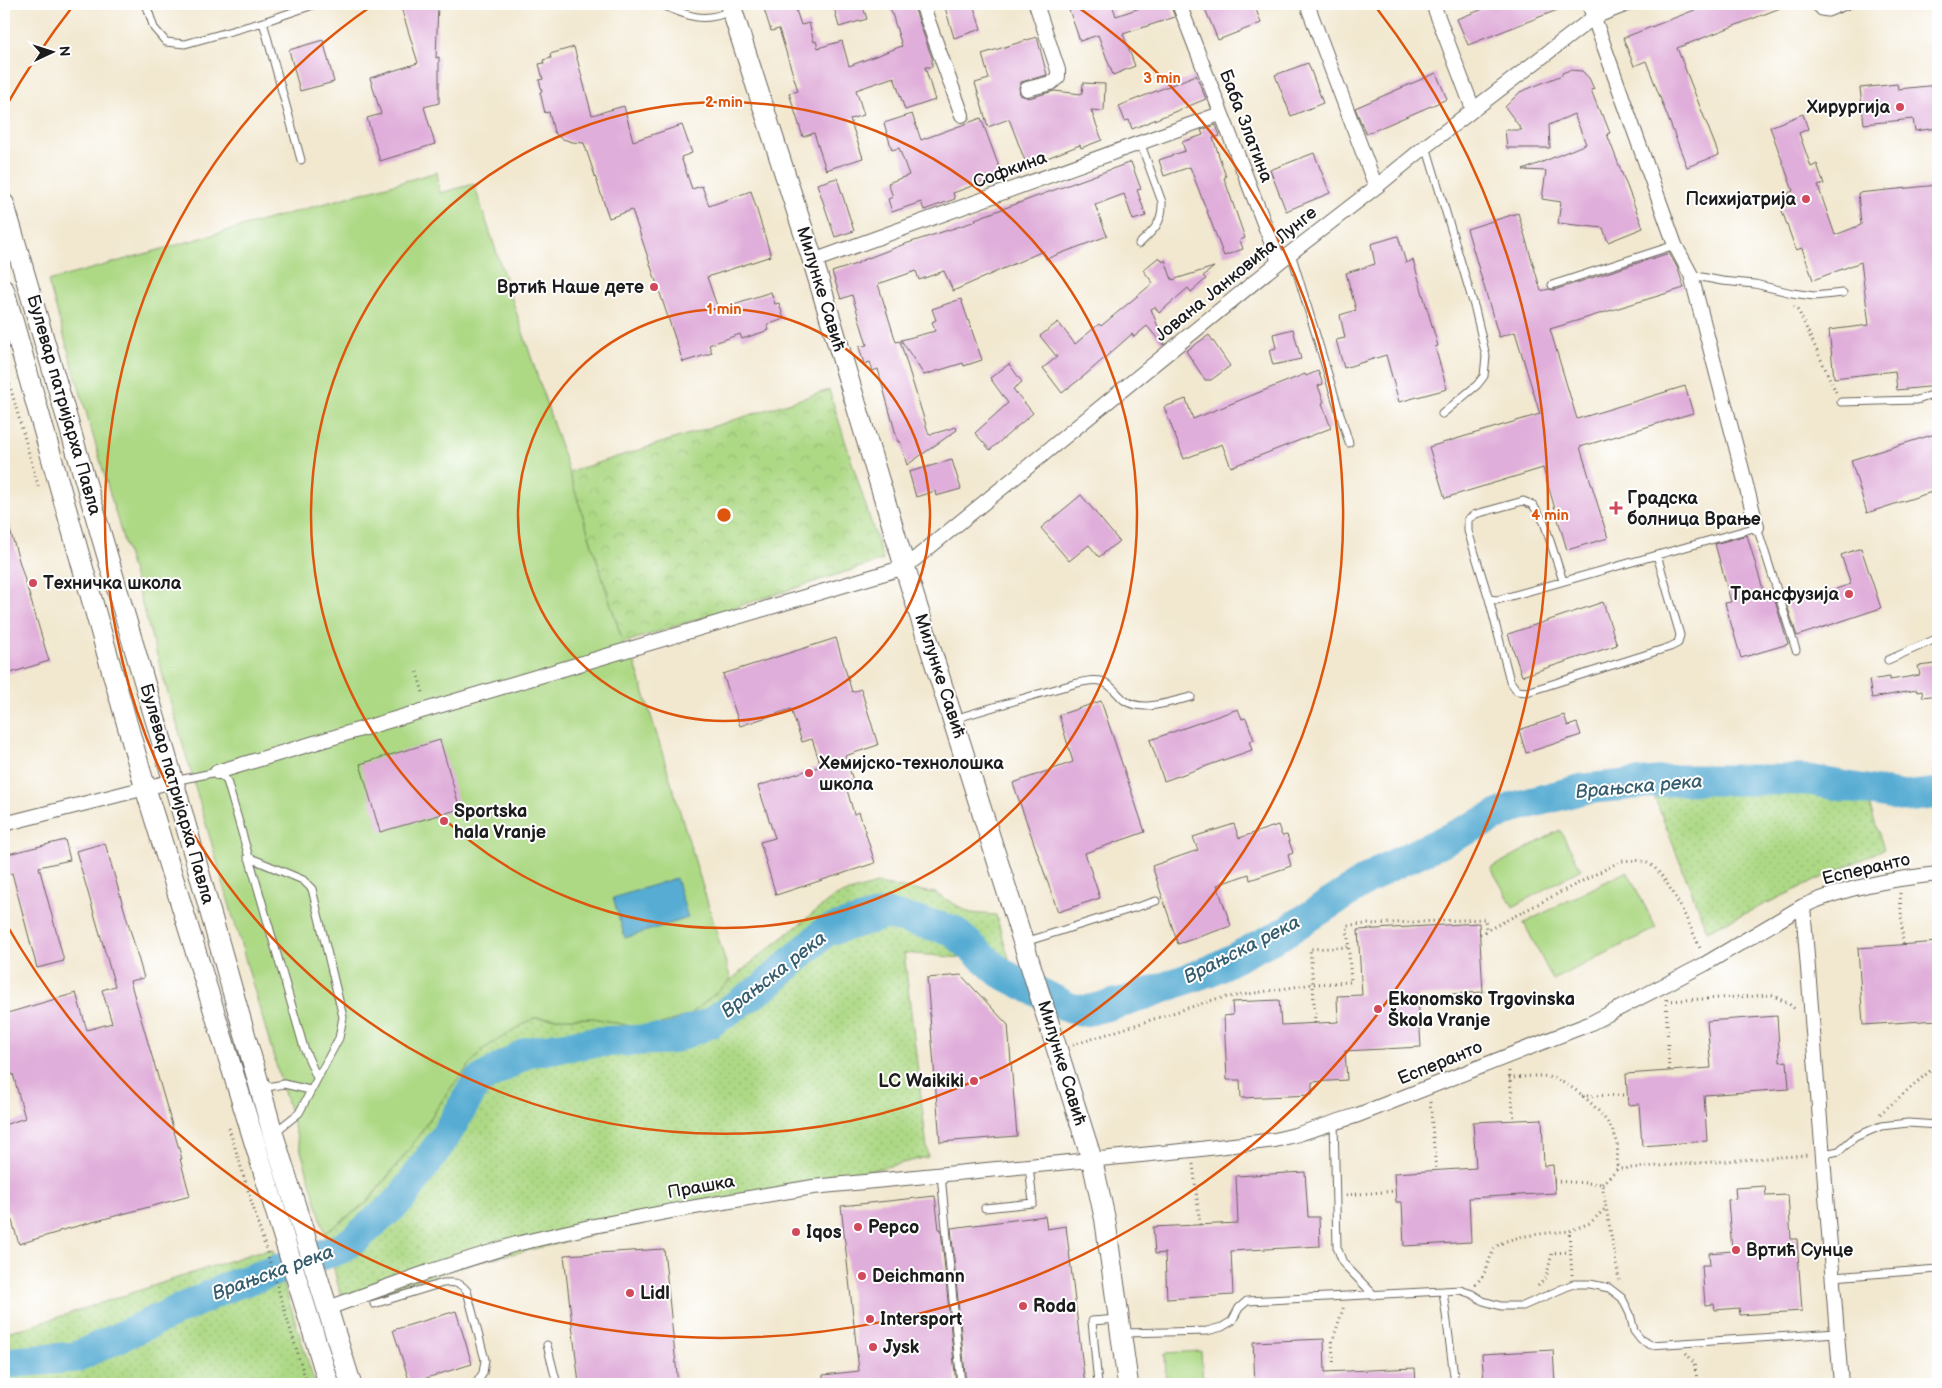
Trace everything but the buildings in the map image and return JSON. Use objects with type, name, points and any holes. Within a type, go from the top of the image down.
[{"type":"main road","name":"Милунке Савић","points":[[731,7],[813,261],[905,567],[1092,1160],[1105,1219],[1128,1384]]},
{"type":"main road","name":"Булевар патријарха Павла","points":[[5,213],[174,781],[273,1134],[351,1384]]},
{"type":"main road","name":"Булевар патријарха Павла","points":[[4,290],[145,787],[329,1384]]},
{"type":"street","points":[[922,4],[962,115]]},
{"type":"street","points":[[1027,89],[1051,82],[1058,77],[1058,70],[1036,4]]},
{"type":"street","name":"Баба Златина","points":[[1179,4],[1220,114],[1279,262]]},
{"type":"street","points":[[1308,4],[1376,187]]},
{"type":"street","points":[[1434,4],[1473,109]]},
{"type":"street","name":"Јована Јанковића Лунге","points":[[905,567],[1279,262],[1473,109],[1592,10],[1628,4]]},
{"type":"street","points":[[1592,10],[1675,245],[1691,275],[1757,527]]},
{"type":"street","name":"Софкина","points":[[813,261],[1220,114]]},
{"type":"street","points":[[217,772],[905,567]]},
{"type":"street","points":[[4,824],[174,781]]},
{"type":"street","name":"Есперанто","points":[[1092,1160],[1275,1140],[1358,1116],[1429,1086],[1589,1024],[1705,964],[1803,906],[1858,887],[1899,878],[1938,874]]},
{"type":"street","points":[[1803,906],[1841,1384]]},
{"type":"street","name":"Прашка","points":[[326,1302],[516,1244],[644,1216],[813,1187],[1092,1160]]},
{"type":"lane","points":[[146,4],[154,28],[166,42],[185,44],[264,22],[316,4]]},
{"type":"lane","points":[[660,4],[680,13],[703,18],[715,17],[731,7]]},
{"type":"lane","points":[[1813,4],[1821,12],[1828,13],[1850,4]]},
{"type":"lane","points":[[264,22],[301,160]]},
{"type":"lane","points":[[1139,244],[1155,229],[1160,222],[1162,212],[1162,202],[1140,142]]},
{"type":"lane","points":[[1426,146],[1475,309],[1486,356],[1484,376],[1477,386],[1442,414]]},
{"type":"lane","points":[[1552,285],[1675,245]]},
{"type":"lane","points":[[1291,253],[1349,443]]},
{"type":"lane","points":[[1691,275],[1722,281],[1755,284],[1814,296],[1844,293]]},
{"type":"lane","points":[[1841,402],[1917,400],[1938,393]]},
{"type":"lane","points":[[1563,582],[1544,522],[1533,505],[1523,501],[1476,514],[1468,519],[1468,531],[1489,599],[1510,681],[1517,691],[1527,692],[1670,648],[1678,643],[1680,635],[1657,555]]},
{"type":"lane","points":[[1489,599],[1498,600],[1757,527],[1796,650]]},
{"type":"lane","points":[[1888,660],[1938,638]]},
{"type":"lane","points":[[953,719],[1044,692],[1092,681],[1102,681],[1109,685],[1126,702],[1139,706],[1191,697]]},
{"type":"lane","points":[[174,781],[217,772],[227,781],[304,1048],[317,1078]]},
{"type":"lane","points":[[248,857],[303,880],[312,890],[343,1017],[339,1038],[299,1113],[273,1134]]},
{"type":"lane","points":[[1024,942],[1156,901]]},
{"type":"lane","points":[[260,1088],[284,1084],[310,1090]]},
{"type":"lane","points":[[1334,1122],[1337,1246],[1343,1263],[1374,1294]]},
{"type":"lane","points":[[1824,1154],[1839,1151],[1854,1137],[1881,1126],[1908,1123],[1938,1125]]},
{"type":"lane","points":[[985,1208],[1033,1202],[1029,1166]]},
{"type":"lane","points":[[941,1175],[961,1384]]},
{"type":"lane","points":[[1833,1277],[1938,1269]]},
{"type":"lane","points":[[428,1272],[435,1285]]},
{"type":"lane","points":[[374,1304],[435,1285],[453,1282],[462,1285],[467,1291],[486,1360],[483,1373],[476,1384]]},
{"type":"lane","points":[[1098,1384],[1092,1321],[1120,1326],[1207,1331],[1222,1327],[1232,1321],[1239,1308],[1247,1301],[1460,1290],[1492,1304],[1523,1306],[1573,1284],[1590,1284],[1609,1288],[1622,1298],[1630,1314],[1634,1331],[1641,1340],[1651,1345],[1837,1334]]},
{"type":"lane","points":[[1443,1291],[1455,1384]]},
{"type":"lane","points":[[547,1345],[557,1384]]},
{"type":"path","points":[[1781,290],[1799,312],[1826,375],[1841,402]]},
{"type":"path","points":[[417,672],[428,709]]},
{"type":"path","points":[[1480,934],[1621,862],[1637,860],[1650,864],[1661,873],[1695,937],[1705,964]]},
{"type":"path","points":[[1899,878],[1903,945]]},
{"type":"path","points":[[1072,1045],[1216,999],[1313,984],[1351,982],[1347,925],[1485,918],[1486,930]]},
{"type":"path","points":[[1315,1024],[1310,950],[1349,947]]},
{"type":"path","points":[[1664,985],[1669,1071]]},
{"type":"path","points":[[1666,1001],[1772,995],[1789,1004],[1799,1013]]},
{"type":"path","points":[[1508,1056],[1514,1120]]},
{"type":"path","points":[[1854,1137],[1938,1064]]},
{"type":"path","points":[[1509,1078],[1546,1076],[1564,1082],[1582,1096],[1608,1123],[1616,1140],[1617,1169]]},
{"type":"path","points":[[1429,1086],[1436,1170]]},
{"type":"path","points":[[1582,1096],[1628,1095]]},
{"type":"path","points":[[1192,1150],[1200,1225]]},
{"type":"path","points":[[1554,1181],[1602,1184],[1617,1169],[1824,1154]]},
{"type":"path","points":[[1602,1184],[1622,1298]]},
{"type":"path","points":[[1336,1196],[1395,1191]]},
{"type":"path","points":[[1460,1290],[1473,1286],[1482,1279],[1494,1248],[1505,1240],[1569,1230],[1590,1223],[1606,1207]]},
{"type":"path","points":[[1569,1230],[1573,1284]]},
{"type":"path","points":[[260,1232],[307,1384]]},
{"type":"path","points":[[1537,1288],[1546,1278],[1552,1253],[1570,1252]]},
{"type":"path","points":[[1334,1372],[1332,1342],[1348,1296]]},
{"type":"path","points":[[1672,1343],[1684,1351],[1694,1363],[1698,1384]]},
{"type":"green space","name":"Sportska hala Vranje","points":[[437,172],[440,193],[474,184],[623,643],[635,663],[731,980],[690,1015],[644,1029],[594,1018],[534,1018],[483,1049],[450,1089],[408,1151],[366,1203],[325,1233],[48,281]]},
{"type":"green space","points":[[829,390],[883,560],[623,643],[569,472]]},
{"type":"green space","points":[[1652,791],[1808,791],[1868,801],[1884,849],[1707,931]]},
{"type":"green space","points":[[1560,830],[1581,869],[1513,907],[1491,868]]},
{"type":"green space","points":[[1627,871],[1656,928],[1553,980],[1524,923]]},
{"type":"green space","points":[[877,884],[935,893],[970,913],[996,915],[1010,962],[904,953],[928,1157],[469,1264],[343,1305],[325,1233],[367,1203],[408,1151],[450,1089],[483,1049],[534,1018],[594,1018],[644,1029],[690,1015],[752,962],[835,896]]},
{"type":"green space","points":[[273,1250],[315,1384],[4,1384],[4,1332],[28,1327],[256,1252]]},
{"type":"green space","points":[[1201,1351],[1203,1384],[1166,1384],[1165,1353]]},
{"type":"water","points":[[676,878],[688,918],[625,938],[613,898]]},
{"type":"waterway","name":"Врањска река","points":[[4,1363],[76,1357],[230,1286],[342,1248],[401,1199],[446,1135],[477,1082],[528,1052],[595,1042],[670,1039],[710,1023],[765,986],[826,931],[886,914],[952,930],[1001,973],[1070,1008],[1085,1011],[1127,1001],[1209,971],[1282,934],[1384,869],[1515,807],[1583,789],[1678,780],[1809,780],[1905,797],[1938,793]]},
{"type":"place","name":"Хирургија","points":[[1900,107]]},
{"type":"place","name":"Психијатрија","points":[[1806,199]]},
{"type":"place","name":"Вртић Наше дете","points":[[654,287]]},
{"type":"place","name":"Градска болница Врање","points":[[1616,508]]},
{"type":"place","name":"Техничка школа","points":[[33,583]]},
{"type":"place","name":"Трансфузија","points":[[1849,594]]},
{"type":"place","name":"Хемијско-технолошка школа","points":[[809,773]]},
{"type":"place","name":"Sportska hala Vranje","points":[[444,821]]},
{"type":"place","name":"Ekonomsko Trgovinska Škola Vranje","points":[[1378,1009]]},
{"type":"place","name":"LC Waikiki","points":[[974,1081]]},
{"type":"place","name":"Pepco","points":[[858,1227]]},
{"type":"place","name":"Iqos","points":[[796,1232]]},
{"type":"place","name":"Вртић Сунце","points":[[1736,1250]]},
{"type":"place","name":"Deichmann","points":[[862,1276]]},
{"type":"place","name":"Lidl","points":[[630,1293]]},
{"type":"place","name":"Roda","points":[[1023,1306]]},
{"type":"place","name":"Intersport","points":[[870,1319]]},
{"type":"place","name":"Jysk","points":[[873,1347]]}]
